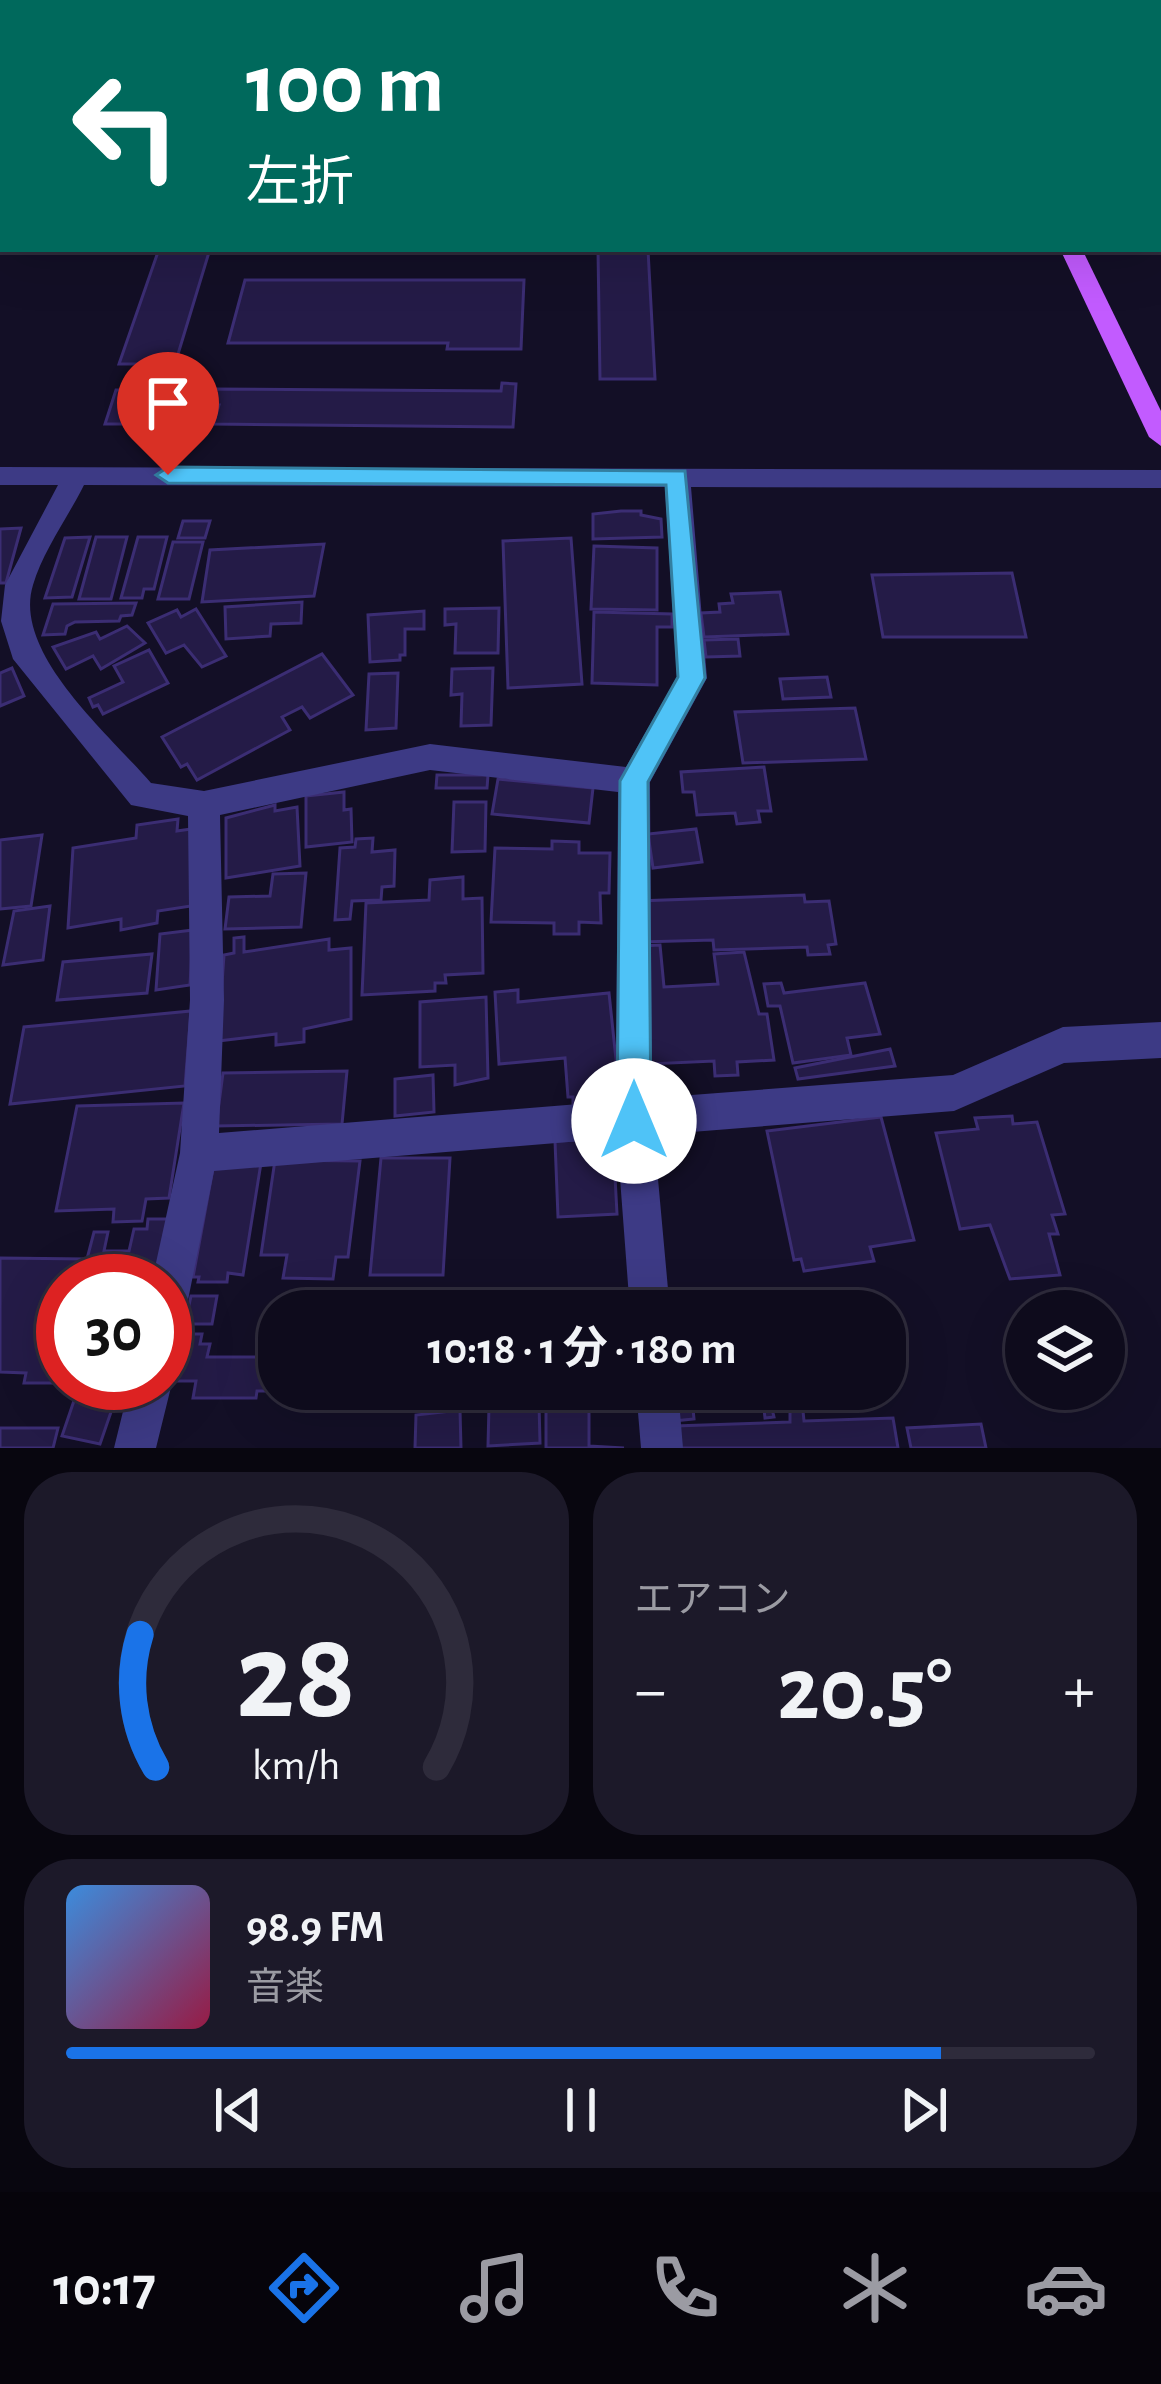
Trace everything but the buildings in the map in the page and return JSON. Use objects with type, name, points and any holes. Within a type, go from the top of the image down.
[{"type":"main road","points":[[1072,252],[1161,437]]},
{"type":"street","points":[[76,475],[19,585],[15,621],[27,659],[142,795],[204,806],[430,757],[634,781]]},
{"type":"street","points":[[0,476],[1161,479]]},
{"type":"street","points":[[648,1290],[634,1121],[634,781],[692,678],[677,477]]},
{"type":"street","points":[[178,1254],[199,1153],[207,1000],[204,806]]},
{"type":"street","points":[[199,1153],[954,1093],[1063,1046],[1161,1040]]},
{"type":"street","points":[[135,1448],[144,1410]]},
{"type":"street","points":[[659,1410],[662,1448]]},
{"type":"route","points":[[168,475],[677,477],[692,678],[634,781],[634,1121]]}]
